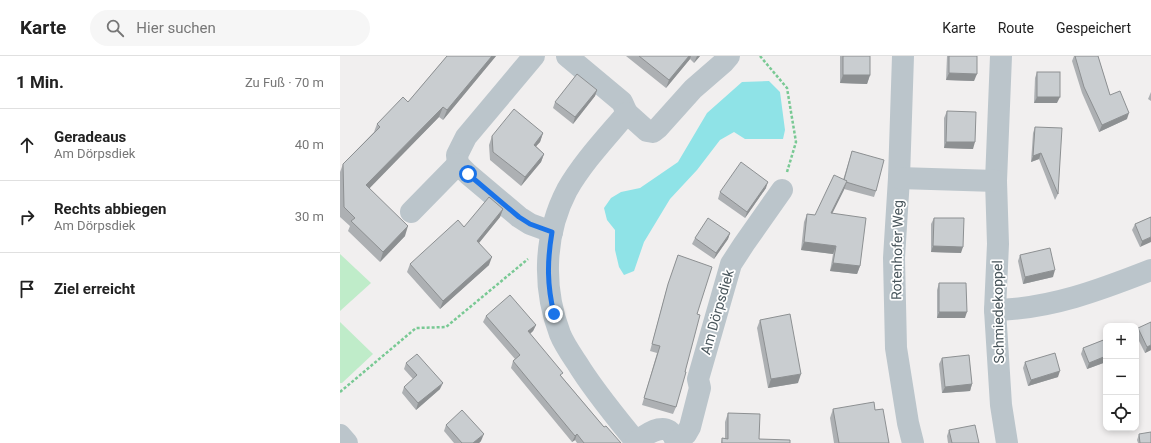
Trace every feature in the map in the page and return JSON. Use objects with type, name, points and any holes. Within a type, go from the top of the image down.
[{"type":"street","points":[[534,56],[466,137],[457,155],[458,164],[519,217],[530,224],[552,232]]},
{"type":"street","points":[[567,56],[622,102],[626,113],[647,131],[653,132],[693,89],[729,56]]},
{"type":"street","name":"Rotenhofer Weg","points":[[904,56],[894,258],[896,348],[908,423],[913,443]]},
{"type":"street","name":"Schmiedekoppel","points":[[1001,56],[996,181],[998,244],[995,310],[1001,405],[1007,443]]},
{"type":"street","name":"Am Dörpsdiek","points":[[626,113],[576,176],[557,213],[548,253],[548,275],[550,298],[560,334],[568,350],[585,376],[636,442],[659,429],[667,430],[673,435],[676,443],[686,434],[690,427],[700,388],[698,379],[731,264],[782,190]]},
{"type":"street","points":[[411,212],[458,164]]},
{"type":"street","points":[[899,178],[996,181]]},
{"type":"street","points":[[995,310],[1029,308],[1075,298],[1151,270]]},
{"type":"street","points":[[340,435],[347,443]]},
{"type":"path","points":[[760,56],[787,88],[796,142],[782,190]]},
{"type":"path","points":[[340,392],[416,328],[446,327],[534,254],[548,253]]},
{"type":"green space","points":[[340,254],[371,283],[340,311]]},
{"type":"green space","points":[[340,322],[373,354],[342,383],[340,383]]},
{"type":"water","points":[[769,81],[780,92],[785,130],[783,139],[745,139],[734,132],[720,140],[697,170],[670,199],[644,242],[634,271],[624,275],[619,267],[615,250],[615,230],[607,220],[604,208],[611,198],[621,192],[640,188],[678,162],[707,113],[742,82]]},
{"type":"building","points":[[447,56],[492,56],[447,110],[443,107],[366,185],[408,226],[383,252],[351,221],[355,218],[344,207],[343,164],[380,127],[377,124],[403,97],[408,102]]},
{"type":"building","points":[[639,56],[689,56],[669,80]]},
{"type":"building","points":[[843,56],[870,56],[870,75],[843,75]]},
{"type":"building","points":[[949,56],[977,56],[977,74],[949,73]]},
{"type":"building","points":[[1075,56],[1098,56],[1110,95],[1120,91],[1129,113],[1102,125],[1084,87]]},
{"type":"building","points":[[1037,72],[1060,72],[1060,97],[1037,97]]},
{"type":"building","points":[[577,74],[597,90],[575,117],[555,102]]},
{"type":"building","points":[[514,109],[543,133],[534,145],[544,154],[525,177],[493,152],[492,136]]},
{"type":"building","points":[[947,111],[976,112],[975,142],[946,142]]},
{"type":"building","points":[[1035,127],[1062,128],[1058,194],[1041,153],[1033,156]]},
{"type":"building","points":[[852,151],[884,160],[876,191],[846,182],[847,181],[844,180]]},
{"type":"building","points":[[741,162],[768,182],[747,212],[720,192]]},
{"type":"building","points":[[834,175],[847,181],[831,213],[866,218],[860,266],[833,263],[836,246],[804,242],[807,214],[815,215]]},
{"type":"building","points":[[489,197],[503,209],[477,241],[492,257],[443,301],[410,264],[458,220],[464,227]]},
{"type":"building","points":[[1151,217],[1151,237],[1142,241],[1135,224]]},
{"type":"building","points":[[708,218],[730,233],[716,253],[695,238]]},
{"type":"building","points":[[934,218],[964,218],[963,247],[933,246]]},
{"type":"building","points":[[1050,248],[1055,270],[1025,277],[1020,255]]},
{"type":"building","points":[[678,255],[712,267],[697,314],[700,315],[676,407],[644,398],[660,346],[652,344],[668,284]]},
{"type":"building","points":[[939,283],[966,283],[967,312],[939,312]]},
{"type":"building","points":[[510,295],[536,325],[528,331],[563,373],[560,375],[604,427],[606,426],[621,443],[584,443],[577,434],[575,436],[513,361],[520,355],[486,316]]},
{"type":"building","points":[[790,314],[801,374],[771,379],[760,320]]},
{"type":"building","points":[[1151,322],[1151,345],[1147,347],[1139,328]]},
{"type":"building","points":[[1103,340],[1103,357],[1089,363],[1083,348]]},
{"type":"building","points":[[1055,353],[1060,371],[1031,380],[1025,362]]},
{"type":"building","points":[[417,354],[443,383],[418,403],[404,387],[417,375],[406,363]]},
{"type":"building","points":[[969,355],[972,384],[945,387],[942,358]]},
{"type":"building","points":[[874,402],[875,410],[883,409],[889,443],[839,443],[833,409]]},
{"type":"building","points":[[462,410],[484,434],[473,443],[462,443],[446,425]]},
{"type":"building","points":[[728,413],[760,414],[759,439],[790,440],[790,443],[722,443],[722,438],[728,439]]},
{"type":"building","points":[[975,425],[979,443],[952,443],[949,430]]},
{"type":"building","points":[[1151,432],[1151,443],[1140,443],[1139,434]]},
{"type":"route","points":[[468,174],[519,217],[530,224],[552,232],[548,253],[548,275],[550,298],[554,314]]}]
